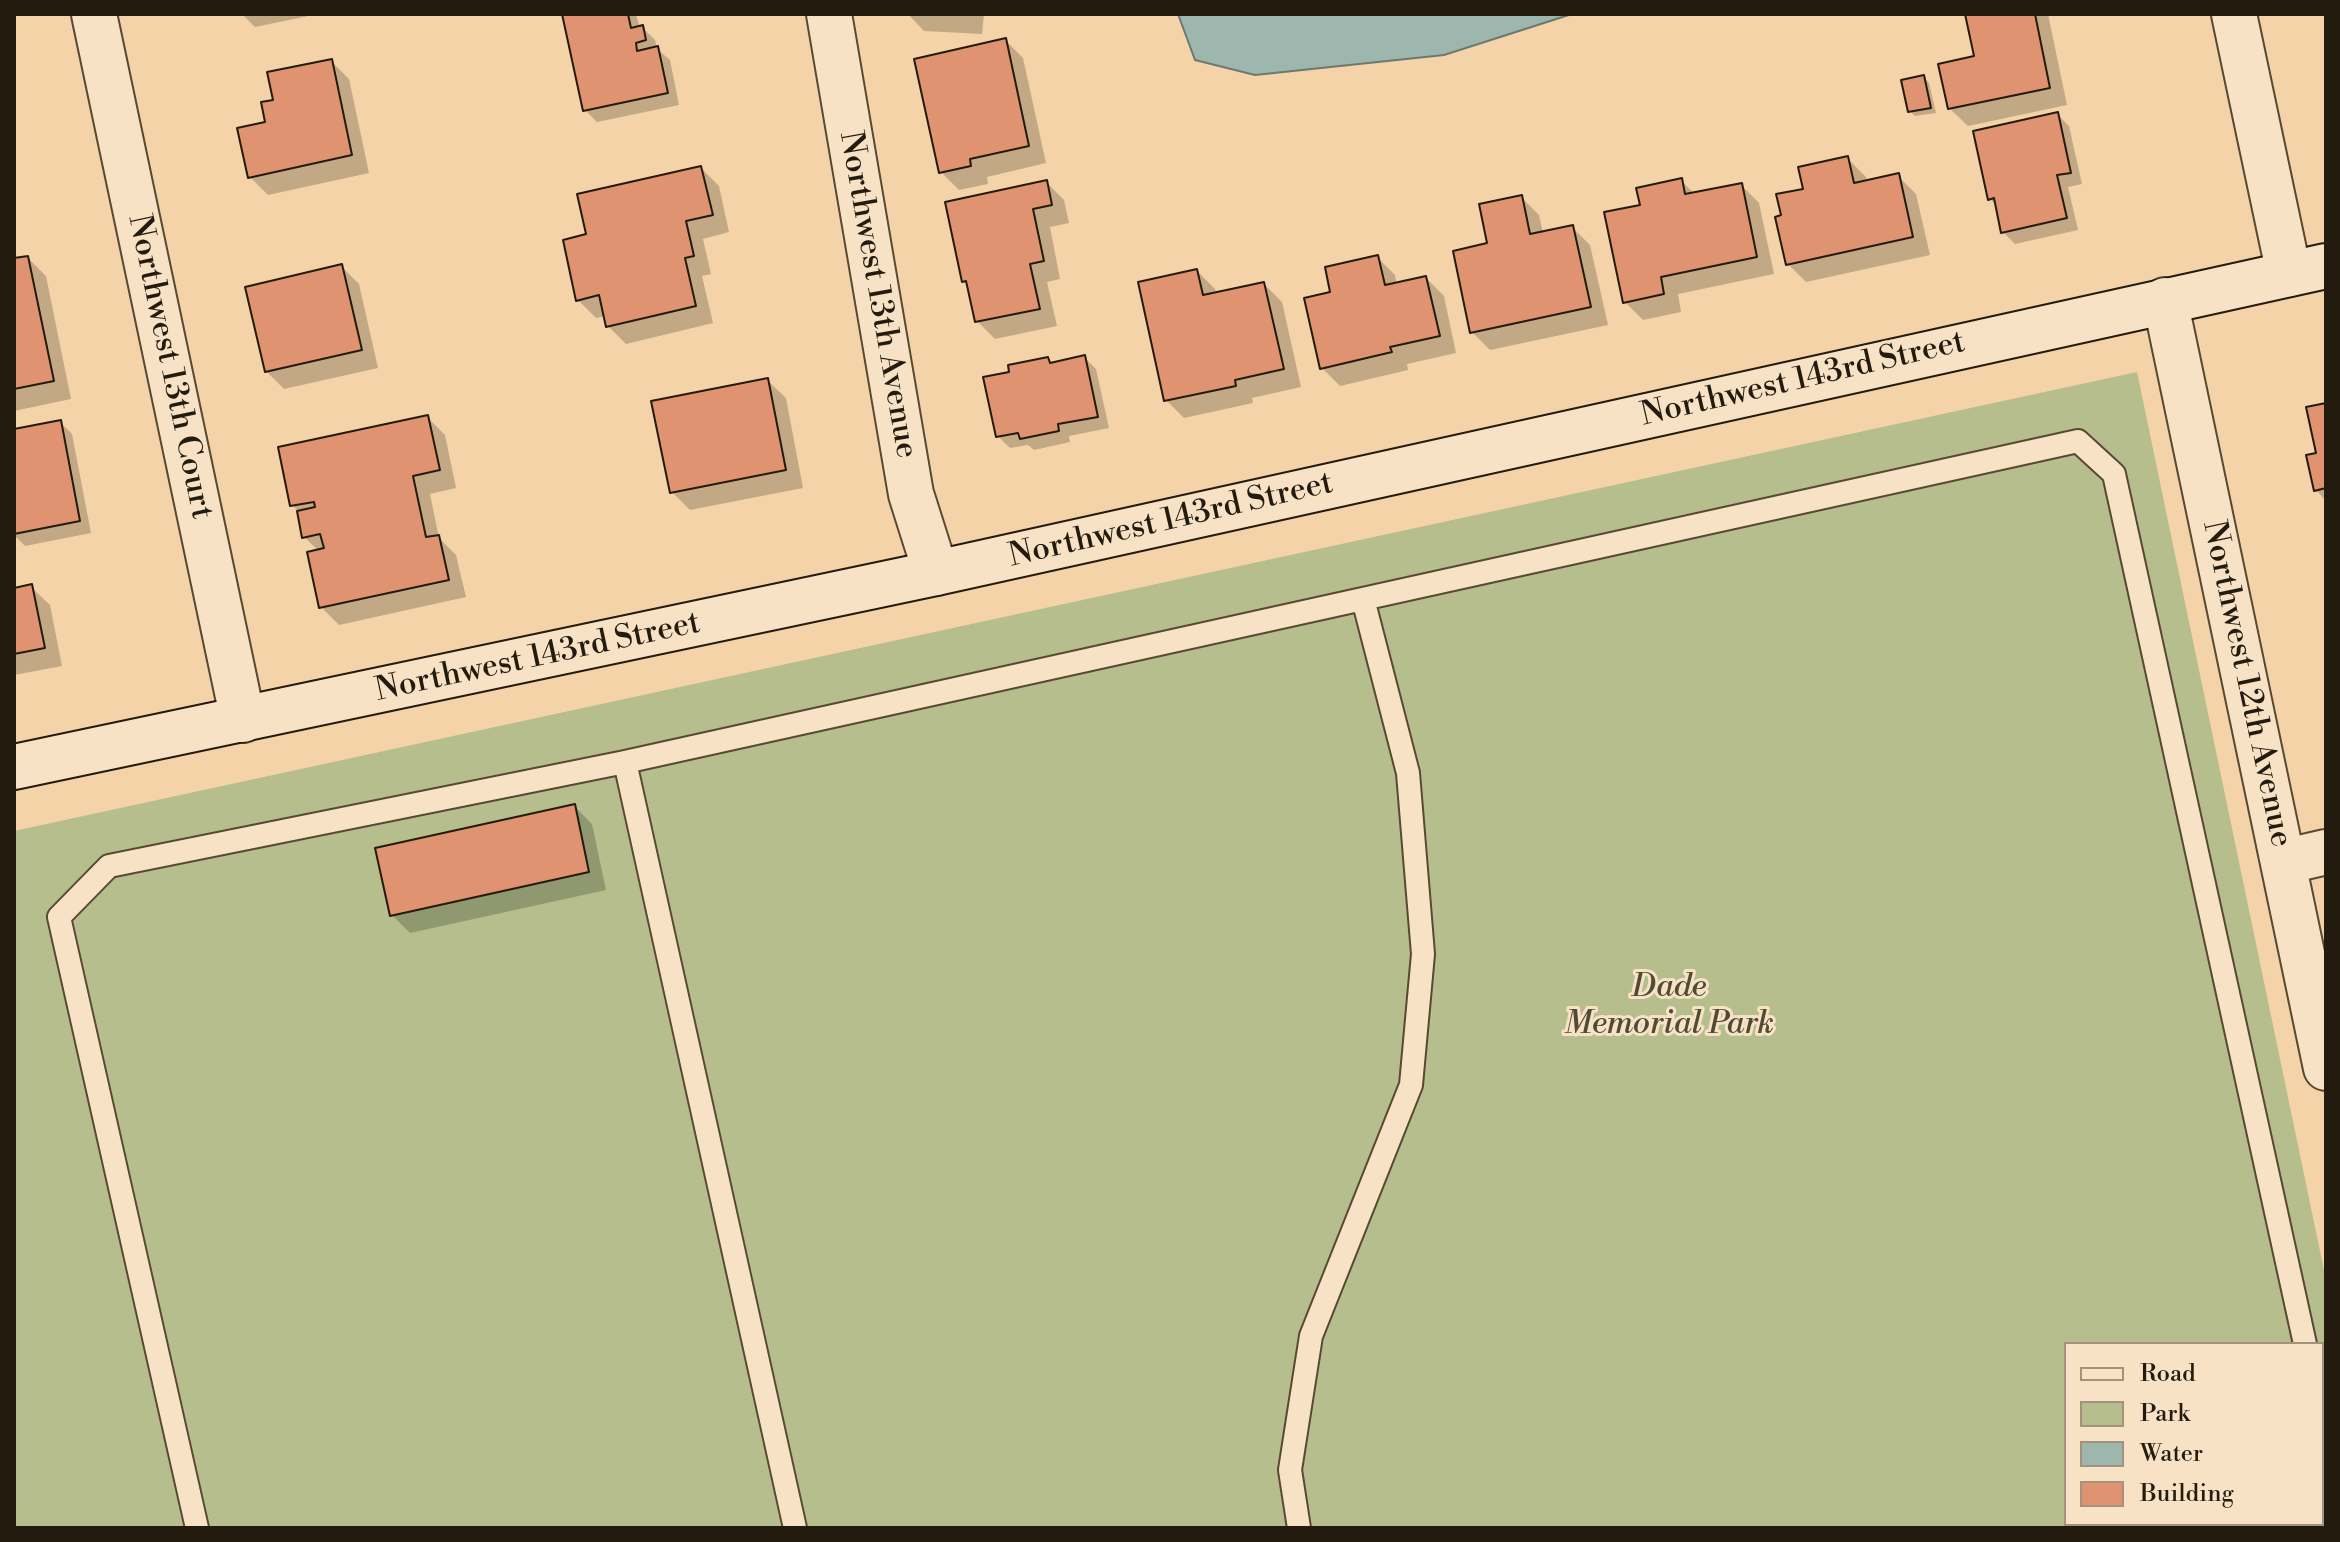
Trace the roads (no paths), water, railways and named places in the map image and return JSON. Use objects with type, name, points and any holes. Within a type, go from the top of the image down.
[{"type":"street","name":"Northwest 13th Court","points":[[94,14],[243,720]]},
{"type":"street","name":"Northwest 13th Avenue","points":[[829,14],[911,494],[936,573]]},
{"type":"street","points":[[2234,14],[2307,270]]},
{"type":"street","name":"Northwest 143rd Street","points":[[14,767],[936,573],[2307,270]]},
{"type":"street","name":"Northwest 12th Avenue","points":[[2165,300],[2326,1068]]},
{"type":"street","points":[[2283,862],[2326,852]]},
{"type":"lane","points":[[197,1528],[59,917],[109,866],[625,762],[2078,441],[2114,474],[2305,1342]]},
{"type":"lane","points":[[1299,1528],[1290,1470],[1311,1336],[1411,1085],[1423,954],[1408,773],[1363,599]]},
{"type":"lane","points":[[625,762],[795,1528]]},
{"type":"water","points":[[1178,14],[1572,14],[1444,55],[1255,75],[1195,60]]},
{"type":"park label","name":"Dade Memorial Park","points":[[1669,1006]]}]
